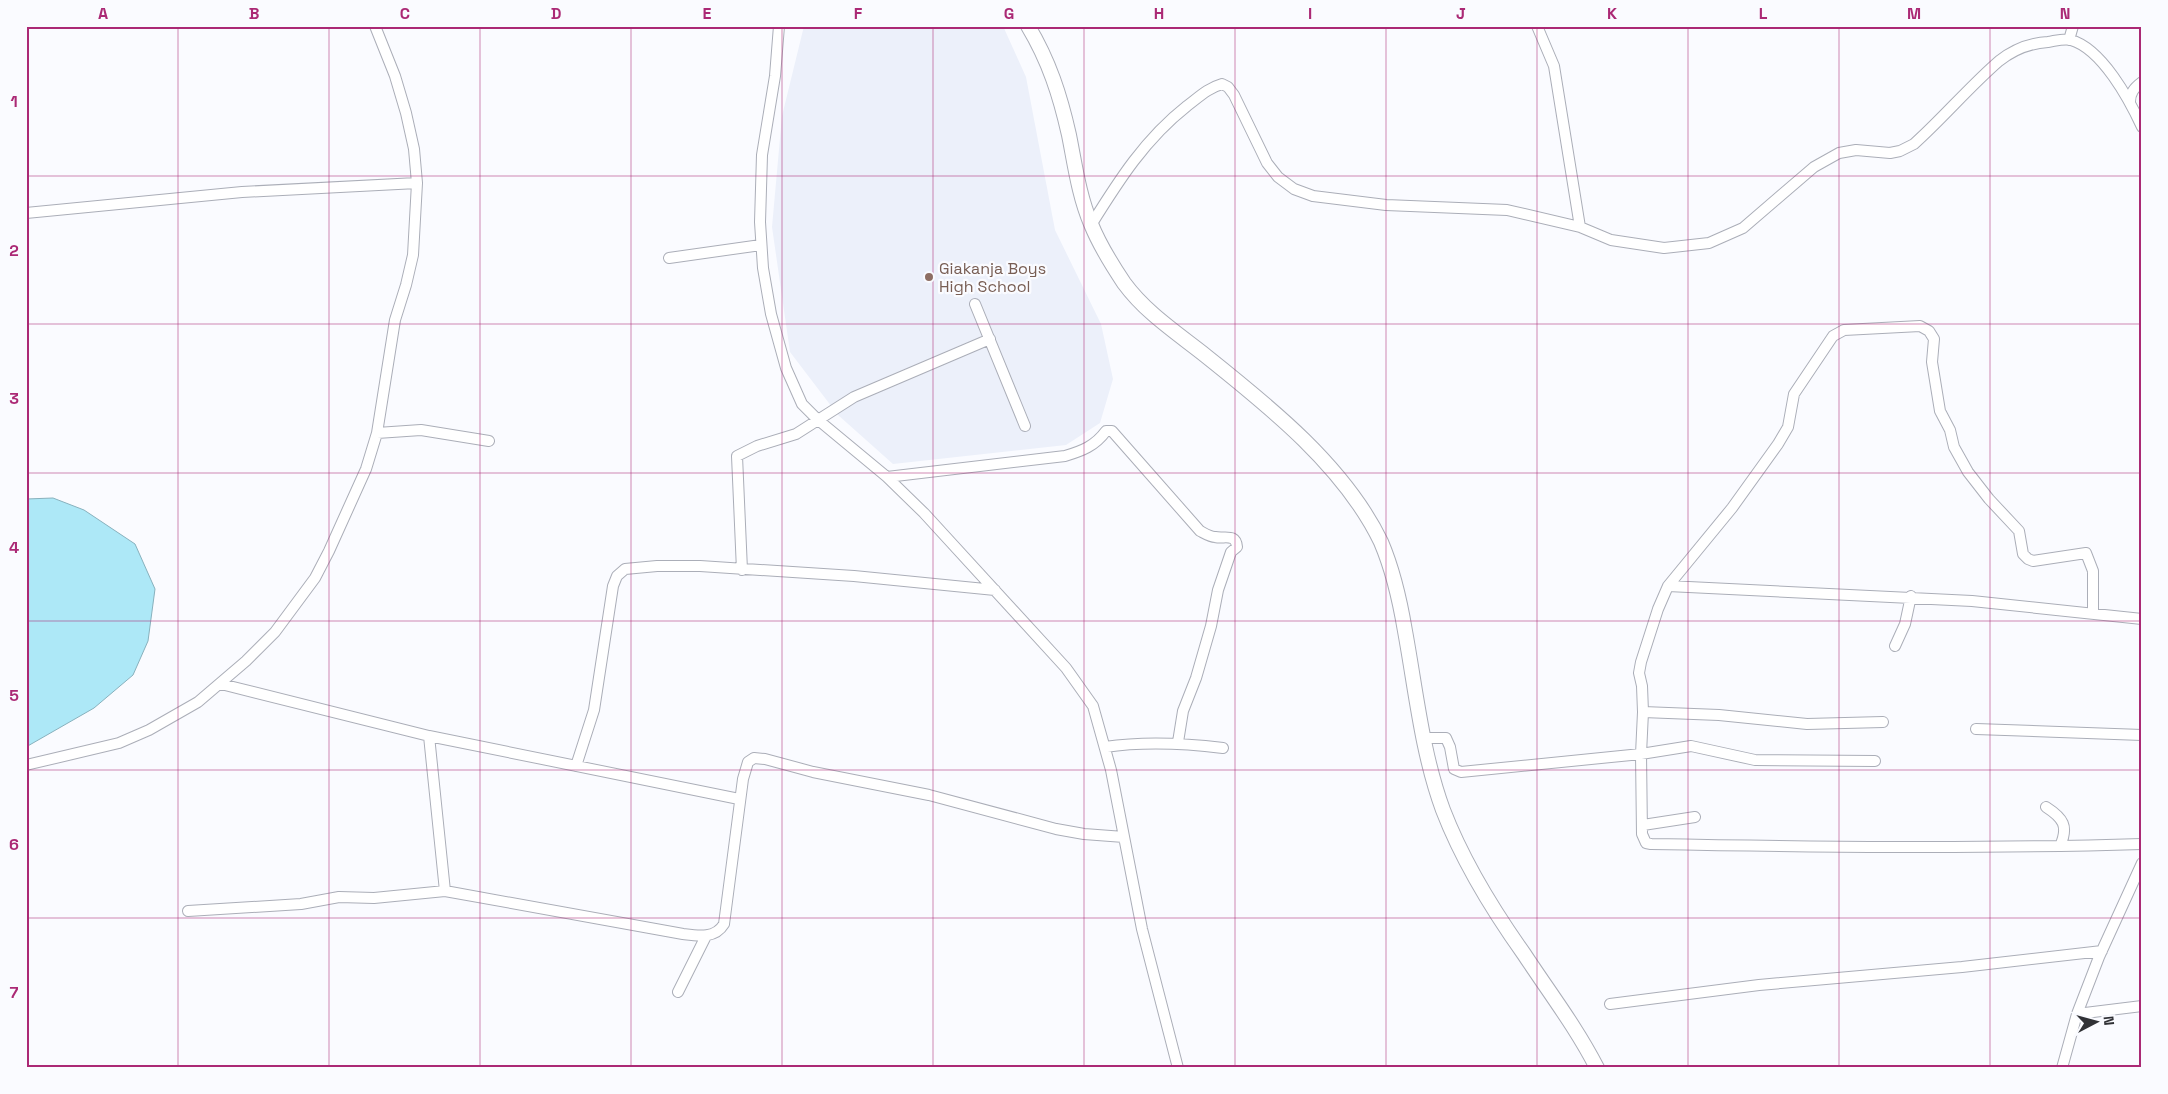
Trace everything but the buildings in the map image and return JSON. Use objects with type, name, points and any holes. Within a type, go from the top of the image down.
[{"type":"main road","points":[[1028,26],[1052,71],[1068,132],[1078,186],[1091,225],[1122,280],[1139,302],[1262,402],[1328,466],[1348,489],[1381,542],[1401,608],[1423,738],[1435,784],[1462,856],[1492,906],[1577,1031],[1597,1068]]},
{"type":"street","points":[[26,765],[126,740],[149,730],[198,702],[221,684],[275,632],[315,578],[366,469],[377,434],[395,320],[406,286],[413,255],[417,183],[414,149],[395,76],[374,26]]},
{"type":"street","points":[[779,26],[775,76],[762,155],[759,190],[761,245],[771,314],[780,349],[802,404],[817,419],[887,477],[924,513],[1061,662],[1079,684],[1092,706],[1105,747],[1142,929],[1178,1068]]},
{"type":"street","points":[[1537,26],[1554,66],[1580,227]]},
{"type":"street","points":[[2069,40],[2074,26]]},
{"type":"street","points":[[1091,225],[1127,167],[1147,142],[1168,121],[1210,88],[1222,84],[1228,87],[1234,95],[1268,163],[1278,177],[1294,189],[1313,196],[1386,205],[1507,210],[1580,227],[1611,240],[1664,248],[1709,242],[1743,228],[1771,206],[1814,167],[1838,153],[1856,150],[1890,153],[1900,151],[1914,144],[2000,60],[2019,49],[2039,42],[2069,40],[2084,45],[2100,60],[2130,102],[2142,127]]},
{"type":"street","points":[[2130,102],[2130,95],[2142,82]]},
{"type":"street","points":[[26,213],[242,192],[417,183]]},
{"type":"street","points":[[669,258],[761,245]]},
{"type":"street","points":[[976,304],[1024,426]]},
{"type":"street","points":[[2093,614],[2093,570],[2086,553],[2033,561],[2028,559],[2023,554],[2019,531],[1989,499],[1961,461],[1940,411],[1932,362],[1934,339],[1929,331],[1920,326],[1844,330],[1833,336],[1794,394],[1788,427],[1778,444],[1732,508],[1668,586],[1658,610],[1640,662],[1639,673],[1642,686],[1643,712],[1641,754],[1644,839],[1646,843],[1651,844],[1836,848],[2142,844]]},
{"type":"street","points":[[742,570],[736,456],[757,446],[796,434],[854,397],[990,339]]},
{"type":"street","points":[[377,434],[421,430],[489,441]]},
{"type":"street","points":[[887,477],[1065,456],[1082,451],[1097,443],[1106,431],[1112,431],[1200,530],[1214,537],[1232,538],[1235,540],[1237,548],[1232,552],[1218,590],[1196,678],[1183,711],[1178,742]]},
{"type":"street","points":[[576,766],[594,710],[613,586],[620,571],[639,566],[700,566],[854,576],[995,590]]},
{"type":"street","points":[[1668,586],[1912,596],[2142,619]]},
{"type":"street","points":[[1895,646],[1905,624],[1912,596]]},
{"type":"street","points":[[221,684],[429,736],[739,799]]},
{"type":"street","points":[[1643,712],[1719,715],[1807,724],[1884,722]]},
{"type":"street","points":[[1976,729],[2142,735]]},
{"type":"street","points":[[429,736],[446,891]]},
{"type":"street","points":[[1423,738],[1446,738],[1450,747],[1454,769],[1461,772],[1641,754],[1691,746],[1755,760],[1875,761]]},
{"type":"street","points":[[1105,747],[1123,744],[1178,742],[1223,748]]},
{"type":"street","points":[[188,911],[301,904],[339,897],[374,898],[446,891],[660,930],[706,936],[717,932],[724,924],[739,799],[748,762],[758,758],[813,772],[929,795],[1056,829],[1084,834],[1124,837]]},
{"type":"street","points":[[2046,807],[2060,816],[2063,821],[2064,839],[2060,846]]},
{"type":"street","points":[[1643,825],[1695,817]]},
{"type":"street","points":[[2062,1068],[2077,1014],[2102,951],[2142,863]]},
{"type":"street","points":[[678,992],[706,936]]},
{"type":"street","points":[[1610,1004],[1759,985],[1943,969],[2102,951]]},
{"type":"street","points":[[2077,1014],[2142,1006]]},
{"type":"shaded area","name":"Giakanja Boys High School","points":[[804,26],[1003,26],[1026,77],[1055,230],[1101,324],[1113,379],[1100,423],[1066,445],[893,464],[838,415],[790,352],[772,227],[782,116]]},
{"type":"water","points":[[53,498],[84,510],[135,544],[155,589],[148,641],[133,675],[94,708],[26,747],[26,499]]},
{"type":"place","name":"Giakanja Boys High School","points":[[929,277]]}]
